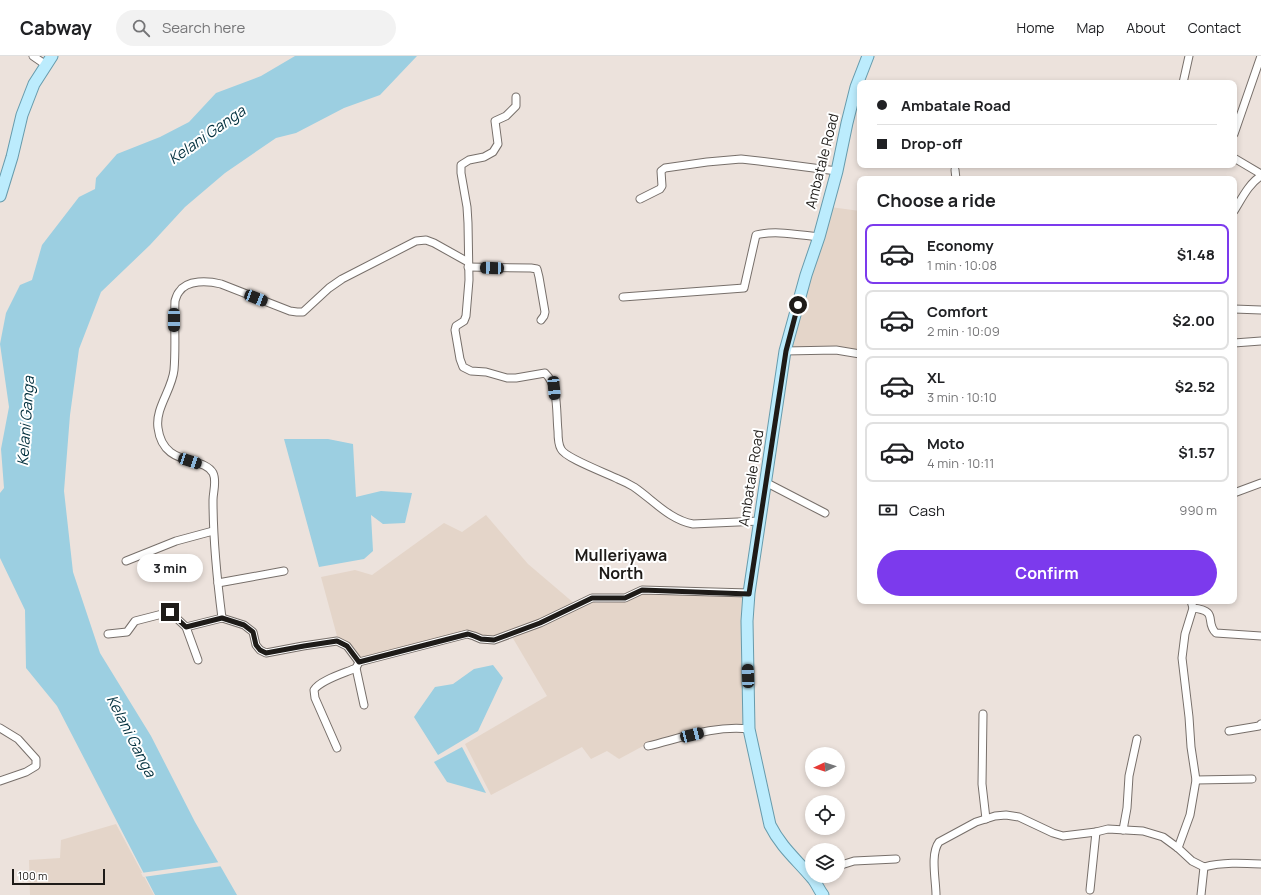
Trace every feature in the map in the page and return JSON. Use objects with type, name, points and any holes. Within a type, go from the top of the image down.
[{"type":"main road","name":"Ambatale Road","points":[[859,80],[868,56]]},
{"type":"main road","points":[[0,196],[12,157],[22,115],[34,84],[49,61]]},
{"type":"main road","name":"Ambatale Road","points":[[805,867],[780,842],[770,825],[749,729],[747,621],[749,594],[786,351],[806,275],[819,237],[837,172],[857,84]]},
{"type":"main road","name":"Ambatale Road","points":[[818,883],[823,895]]},
{"type":"street","points":[[33,56],[49,61]]},
{"type":"street","points":[[1184,80],[1189,56]]},
{"type":"street","points":[[1237,125],[1261,56]]},
{"type":"street","points":[[516,97],[516,106],[506,116],[495,121],[498,144],[493,152],[484,157],[469,160],[461,165],[467,207],[468,265],[466,316],[464,321],[456,326],[455,330],[460,359],[463,367],[471,371],[486,372],[507,378],[545,373],[551,378],[554,388],[558,441],[561,450],[567,456],[633,486],[682,522],[693,524],[760,521]]},
{"type":"street","points":[[640,199],[660,189],[662,186],[661,171],[665,168],[707,162],[741,159],[837,172]]},
{"type":"street","points":[[1237,160],[1261,175],[1237,207]]},
{"type":"street","points":[[955,170],[956,176]]},
{"type":"street","points":[[623,297],[744,288],[756,235],[764,233],[819,237]]},
{"type":"street","points":[[222,618],[213,531],[213,498],[215,479],[212,472],[201,465],[179,458],[169,451],[162,442],[158,428],[159,414],[174,372],[175,301],[179,291],[188,284],[212,282],[221,284],[290,311],[303,312],[342,278],[416,241],[426,240],[434,243],[468,265],[536,269],[540,277],[545,312],[541,320]]},
{"type":"street","points":[[1237,309],[1261,310]]},
{"type":"street","points":[[1237,343],[1261,341]]},
{"type":"street","points":[[786,351],[836,350],[857,354]]},
{"type":"street","points":[[1237,493],[1261,482]]},
{"type":"street","points":[[766,483],[825,513]]},
{"type":"street","points":[[126,561],[176,541],[213,531]]},
{"type":"street","points":[[218,583],[284,571]]},
{"type":"street","points":[[337,748],[315,698],[314,690],[316,687],[328,680],[357,665],[468,634],[481,639],[494,640],[540,623],[592,598],[625,598],[642,590],[749,594]]},
{"type":"street","points":[[1178,848],[1190,815],[1196,780],[1191,747],[1190,717],[1182,658],[1185,634],[1192,605],[1204,609],[1208,613],[1213,631],[1216,633],[1261,636]]},
{"type":"street","points":[[108,634],[127,632],[135,621],[170,612],[186,627],[198,660]]},
{"type":"street","points":[[186,627],[222,618],[244,625],[253,632],[256,645],[260,650],[266,653],[337,641],[347,646],[357,665],[364,705]]},
{"type":"street","points":[[983,714],[982,784],[986,819]]},
{"type":"street","points":[[1229,731],[1259,726],[1261,724]]},
{"type":"street","points":[[0,728],[18,739],[36,759],[36,766],[26,772],[0,782]]},
{"type":"street","points":[[648,746],[721,729],[749,729]]},
{"type":"street","points":[[1123,830],[1127,808],[1129,776],[1136,738]]},
{"type":"street","points":[[1196,780],[1252,778]]},
{"type":"street","points":[[936,895],[934,858],[936,846],[939,842],[976,822],[1006,815],[1019,817],[1053,833],[1063,836],[1108,829],[1143,831],[1163,837],[1192,861],[1204,867],[1234,863],[1261,864]]},
{"type":"street","points":[[1090,890],[1096,832]]},
{"type":"street","points":[[845,864],[854,861],[896,859]]},
{"type":"street","points":[[1201,895],[1204,867]]},
{"type":"shaded area","points":[[830,207],[857,211],[857,350],[832,346],[810,349],[790,348]]},
{"type":"shaded area","points":[[486,515],[528,564],[575,604],[539,620],[494,637],[481,637],[470,631],[363,659],[337,636],[321,577],[355,570],[372,575],[444,523],[462,532]]},
{"type":"shaded area","points":[[643,594],[745,596],[741,667],[745,728],[645,745],[619,759],[607,751],[591,759],[582,747],[491,795],[465,744],[547,696],[511,635],[591,600],[596,603],[624,602]]},
{"type":"shaded area","points":[[116,824],[154,895],[30,895],[29,860],[60,858],[61,840]]},
{"type":"water","name":"Kelani Ganga","points":[[295,56],[417,56],[380,95],[344,108],[296,133],[276,138],[225,173],[185,207],[150,245],[101,292],[79,349],[70,415],[64,491],[73,572],[100,653],[151,736],[195,822],[237,895],[155,895],[57,706],[26,668],[25,610],[0,558],[0,493],[4,488],[1,449],[9,407],[0,344],[6,313],[20,285],[32,280],[42,245],[79,197],[95,189],[96,178],[117,154],[160,137],[189,122],[216,93],[261,76]]},
{"type":"water","points":[[284,439],[328,439],[353,444],[356,497],[381,491],[412,493],[405,523],[383,524],[371,515],[373,551],[364,559],[319,567]]},
{"type":"water","points":[[493,665],[503,678],[478,731],[438,755],[414,717],[435,687],[453,684],[474,669]]},
{"type":"water","points":[[462,747],[486,793],[447,782],[434,762]]},
{"type":"pier","points":[[220,862],[222,866],[143,877],[141,873]]},
{"type":"district","name":"Mulleriyawa North","points":[[621,564]]},
{"type":"route","points":[[170,612],[186,627],[222,618],[244,625],[253,632],[256,645],[260,650],[266,653],[337,641],[347,646],[359,662],[468,634],[481,639],[494,640],[540,623],[592,598],[625,598],[642,590],[749,594],[786,351],[798,305]]}]
